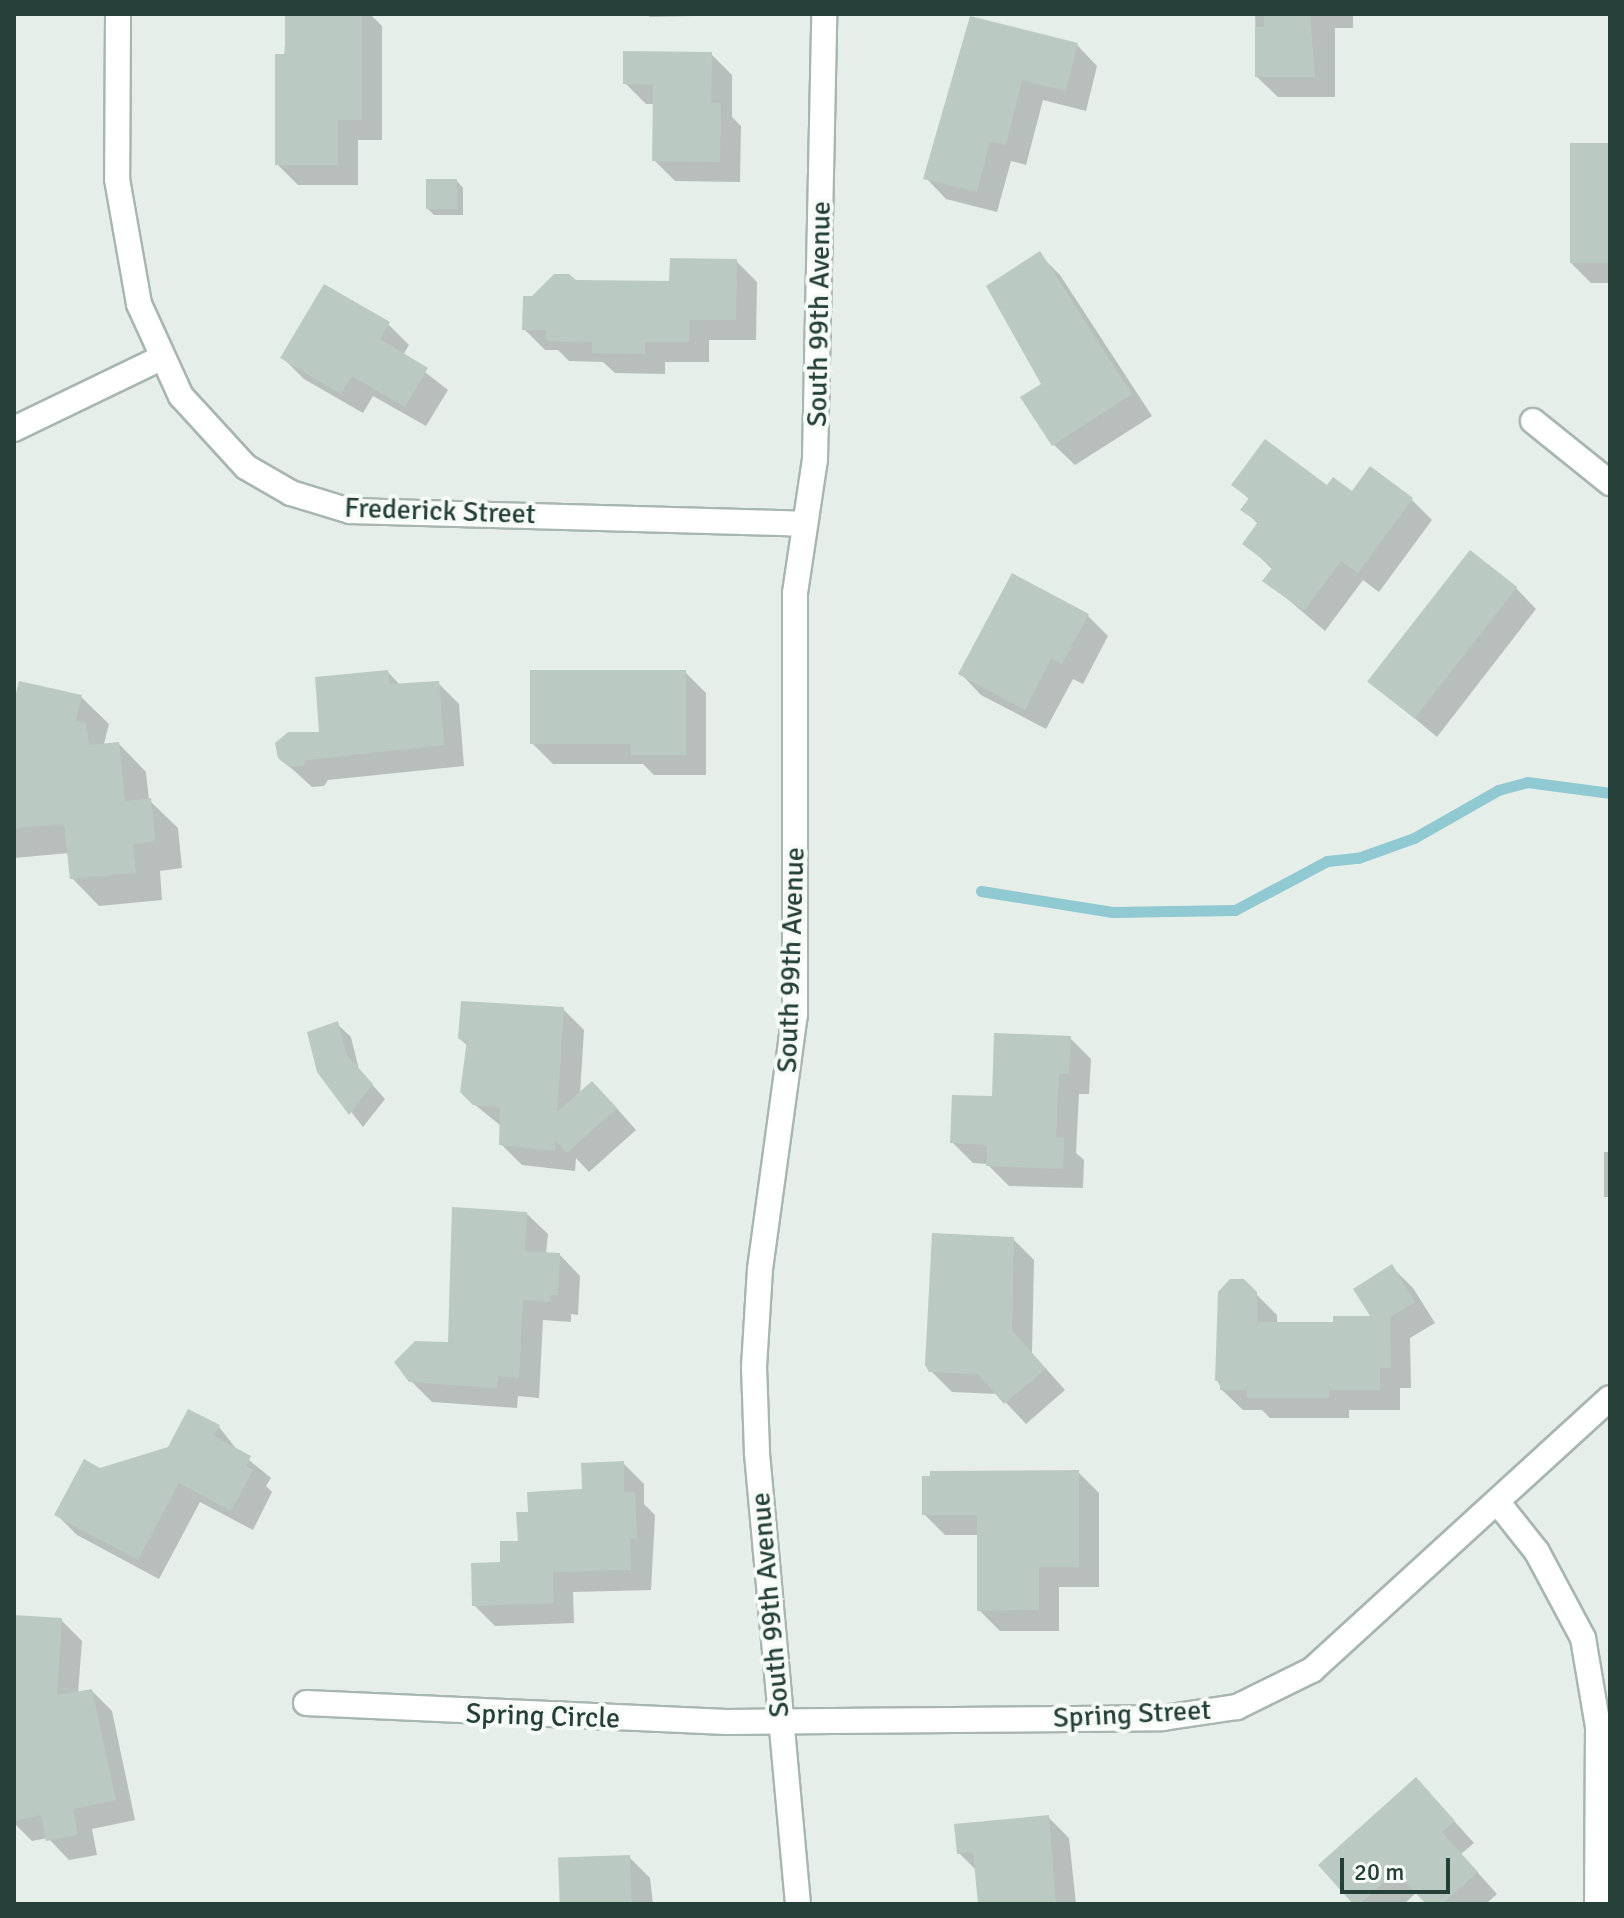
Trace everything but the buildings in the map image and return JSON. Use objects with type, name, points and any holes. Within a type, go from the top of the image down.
[{"type":"street","name":"Frederick Street","points":[[118,14],[117,179],[123,234],[139,304],[181,396],[226,451],[291,493],[327,507],[805,524]]},
{"type":"street","name":"South 99th Avenue","points":[[798,1904],[780,1720],[754,1367],[760,1269],[795,1015],[795,593],[815,459],[824,14]]},
{"type":"street","points":[[14,429],[163,357]]},
{"type":"street","points":[[1533,421],[1610,483]]},
{"type":"street","name":"Spring Street","points":[[780,1720],[1163,1718],[1237,1707],[1312,1670],[1499,1504],[1610,1398]]},
{"type":"street","points":[[1499,1504],[1544,1563],[1583,1638],[1598,1727],[1597,1904]]},
{"type":"street","name":"Spring Circle","points":[[306,1703],[428,1712],[780,1720]]},
{"type":"waterway","points":[[981,891],[1112,912],[1235,910],[1327,861],[1358,858],[1414,838],[1498,790],[1527,782],[1610,793]]}]
